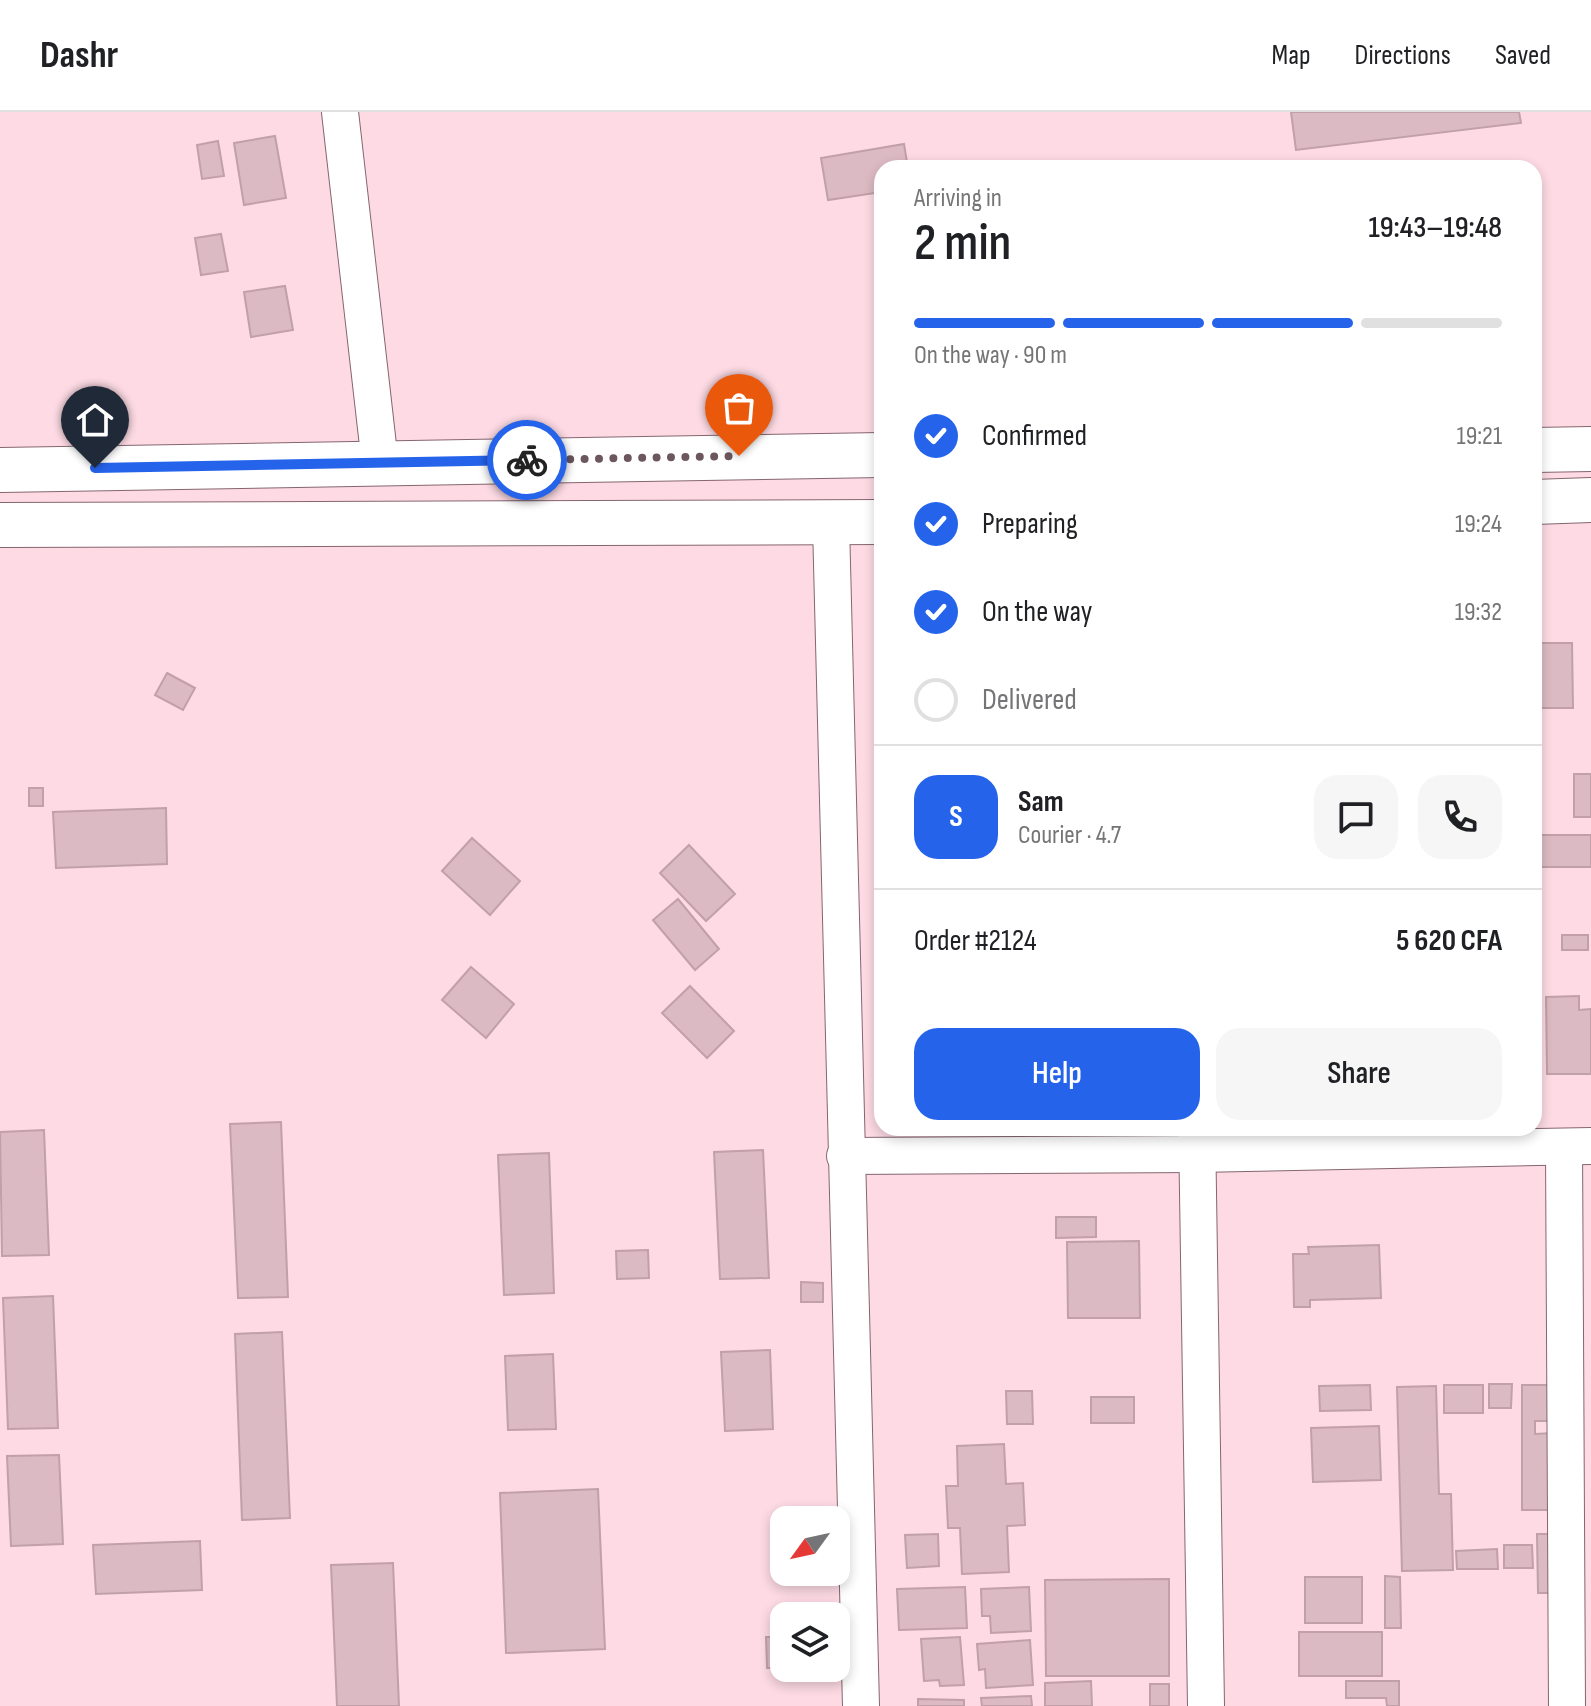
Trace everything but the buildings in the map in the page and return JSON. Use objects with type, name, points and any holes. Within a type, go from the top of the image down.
[{"type":"highway","points":[[1542,450],[1591,449]]},
{"type":"highway","points":[[0,470],[874,455]]},
{"type":"highway","points":[[1542,502],[1591,500]]},
{"type":"highway","points":[[0,525],[874,522]]},
{"type":"street","points":[[340,112],[380,463]]},
{"type":"street","points":[[831,524],[861,1706]]},
{"type":"street","points":[[845,1156],[1197,1141],[1578,1146],[1567,1706]]},
{"type":"street","points":[[1197,1141],[1206,1706]]},
{"type":"way so far","points":[[527,460],[739,456]]},
{"type":"route","points":[[95,468],[527,460]]}]
